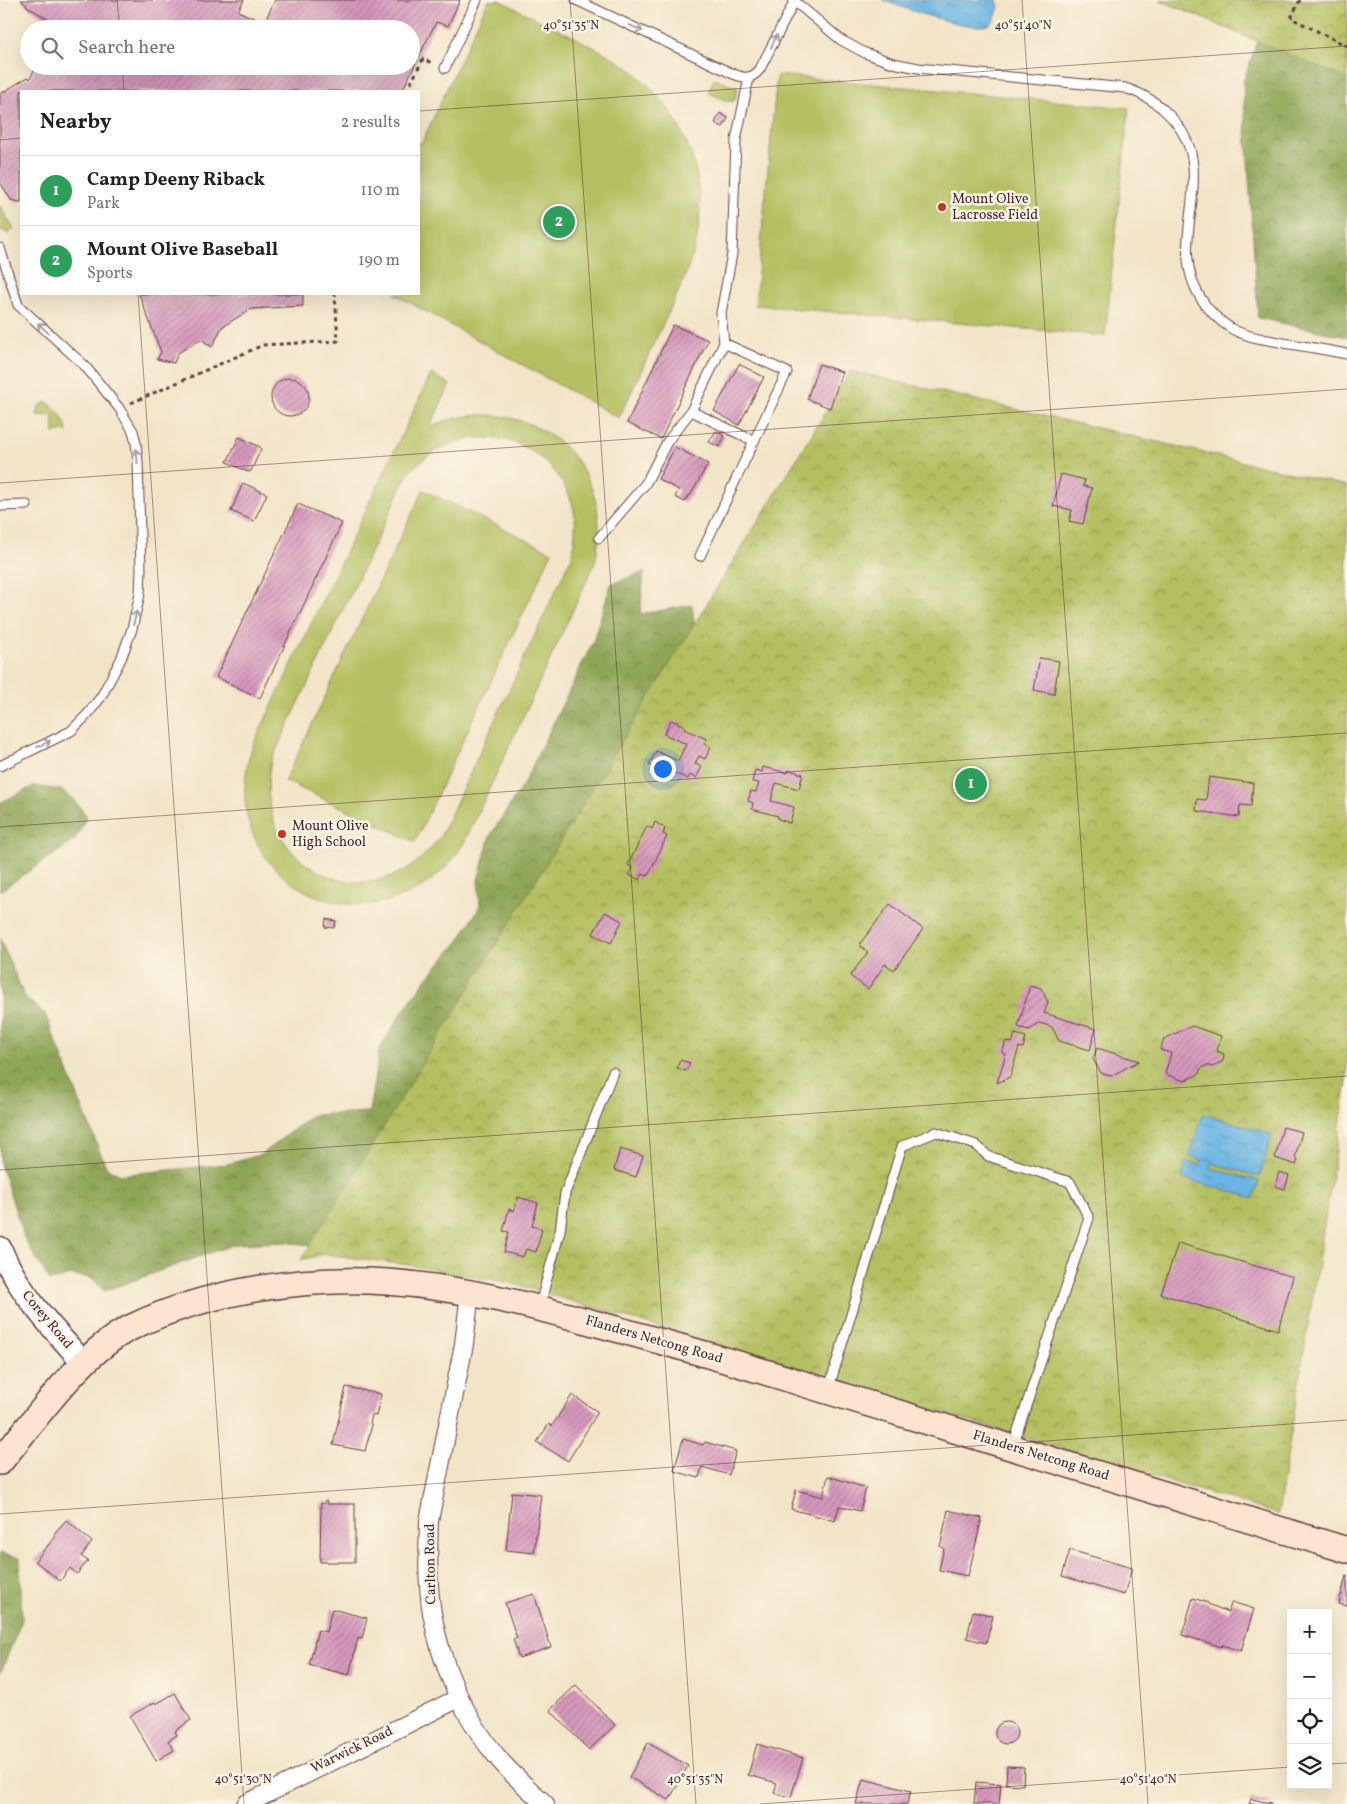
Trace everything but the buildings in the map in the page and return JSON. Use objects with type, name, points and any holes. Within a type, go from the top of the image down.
[{"type":"main road","name":"Flanders Netcong Road","points":[[0,1462],[84,1363],[116,1336],[136,1325],[190,1305],[270,1287],[317,1282],[366,1281],[438,1287],[470,1292],[538,1308],[682,1347],[1347,1550]]},
{"type":"street","name":"Corey Road","points":[[0,1248],[11,1272],[36,1310],[84,1363]]},
{"type":"street","name":"Carlton Road","points":[[470,1292],[464,1344],[429,1521],[428,1550],[432,1613],[443,1657],[459,1698],[497,1757],[517,1779],[545,1804]]},
{"type":"street","name":"Warwick Road","points":[[246,1804],[459,1698]]},
{"type":"lane","points":[[445,68],[477,0]]},
{"type":"lane","points":[[576,0],[727,71],[749,78],[756,75],[760,69],[794,0],[841,40],[865,53],[886,61],[912,67],[1125,88],[1150,98],[1173,118],[1182,131],[1190,150],[1194,173],[1187,259],[1193,284],[1209,310],[1227,326],[1246,335],[1347,354]]},
{"type":"lane","points":[[599,538],[646,483],[668,442],[691,411],[724,343],[721,313],[732,254],[736,140],[749,78]]},
{"type":"lane","points":[[0,248],[18,304],[85,366],[133,430],[138,462],[140,578],[137,611],[132,629],[112,679],[101,697],[71,731],[0,766]]},
{"type":"lane","points":[[700,556],[787,372],[724,343]]},
{"type":"lane","points":[[691,411],[754,441]]},
{"type":"lane","points":[[0,506],[27,505]]},
{"type":"lane","points":[[538,1308],[560,1231],[565,1193],[613,1072]]},
{"type":"lane","points":[[828,1391],[902,1146],[936,1132],[976,1145],[988,1156],[1070,1182],[1089,1218],[1013,1448]]},
{"type":"path","points":[[1300,0],[1290,18],[1347,46]]},
{"type":"path","points":[[420,65],[423,59],[445,68]]},
{"type":"path","points":[[408,90],[415,75]]},
{"type":"path","points":[[118,408],[263,344],[338,341],[335,295]]},
{"type":"green space","points":[[499,0],[599,50],[626,66],[662,100],[686,142],[694,165],[699,188],[700,213],[694,249],[679,291],[619,418],[396,295],[420,295],[420,144],[488,1]]},
{"type":"green space","points":[[1160,0],[1347,0],[1347,337],[1258,318],[1243,83],[1257,41]]},
{"type":"green space","points":[[1160,0],[1347,0],[1347,79]]},
{"type":"green space","name":"Mount Olive Lacrosse Field","points":[[777,75],[1129,108],[1105,336],[755,305]]},
{"type":"green space","points":[[714,79],[738,88],[734,101],[726,101],[708,92]]},
{"type":"green space","points":[[0,206],[14,229],[9,234],[0,229]]},
{"type":"green space","points":[[851,371],[1347,486],[1347,1081],[1278,1514],[511,1283],[409,1265],[324,1254],[301,1260]]},
{"type":"green space","points":[[431,374],[450,384],[430,427],[456,418],[482,415],[507,417],[531,425],[553,437],[572,455],[586,477],[596,503],[599,533],[595,563],[463,845],[429,882],[390,901],[348,904],[310,893],[277,870],[254,837],[245,794],[253,745]],"holes":[[[474,438],[501,439],[517,444],[538,456],[556,473],[573,506],[575,531],[572,556],[441,835],[415,863],[385,878],[354,882],[324,874],[298,858],[279,832],[269,800],[271,761],[409,472],[438,449]]]},
{"type":"green space","points":[[46,402],[60,414],[67,431],[54,433],[53,416],[37,415],[39,406]]},
{"type":"green space","points":[[423,490],[552,552],[415,842],[285,781]]},
{"type":"green space","points":[[644,572],[640,614],[692,605],[705,712],[349,1249],[283,1242],[235,1244],[104,1291],[92,1278],[71,1275],[50,1281],[25,1240],[0,1163],[0,939],[25,998],[45,1014],[106,1167],[120,1175],[228,1164],[260,1155],[313,1115],[369,1112],[379,1050],[401,1014],[427,978],[458,942],[480,907],[478,880],[490,836],[523,785],[593,642],[611,584]]},
{"type":"green space","points":[[34,786],[61,790],[72,798],[87,816],[75,840],[0,891],[0,803]]},
{"type":"green space","points":[[0,1553],[20,1558],[22,1620],[0,1674]]},
{"type":"water","points":[[883,0],[997,0],[999,7],[992,23],[983,26],[955,23]]},
{"type":"water","points":[[1203,1114],[1272,1134],[1260,1177],[1211,1163],[1210,1168],[1259,1181],[1254,1198],[1182,1178],[1186,1162],[1200,1165],[1202,1160],[1190,1156]]},
{"type":"place","name":"Mount Olive Lacrosse Field","points":[[942,207]]},
{"type":"place","name":"Mount Olive Baseball","points":[[559,222]]},
{"type":"place","name":"Camp Deeny Riback","points":[[971,784]]},
{"type":"place","name":"Mount Olive High School","points":[[282,834]]}]
